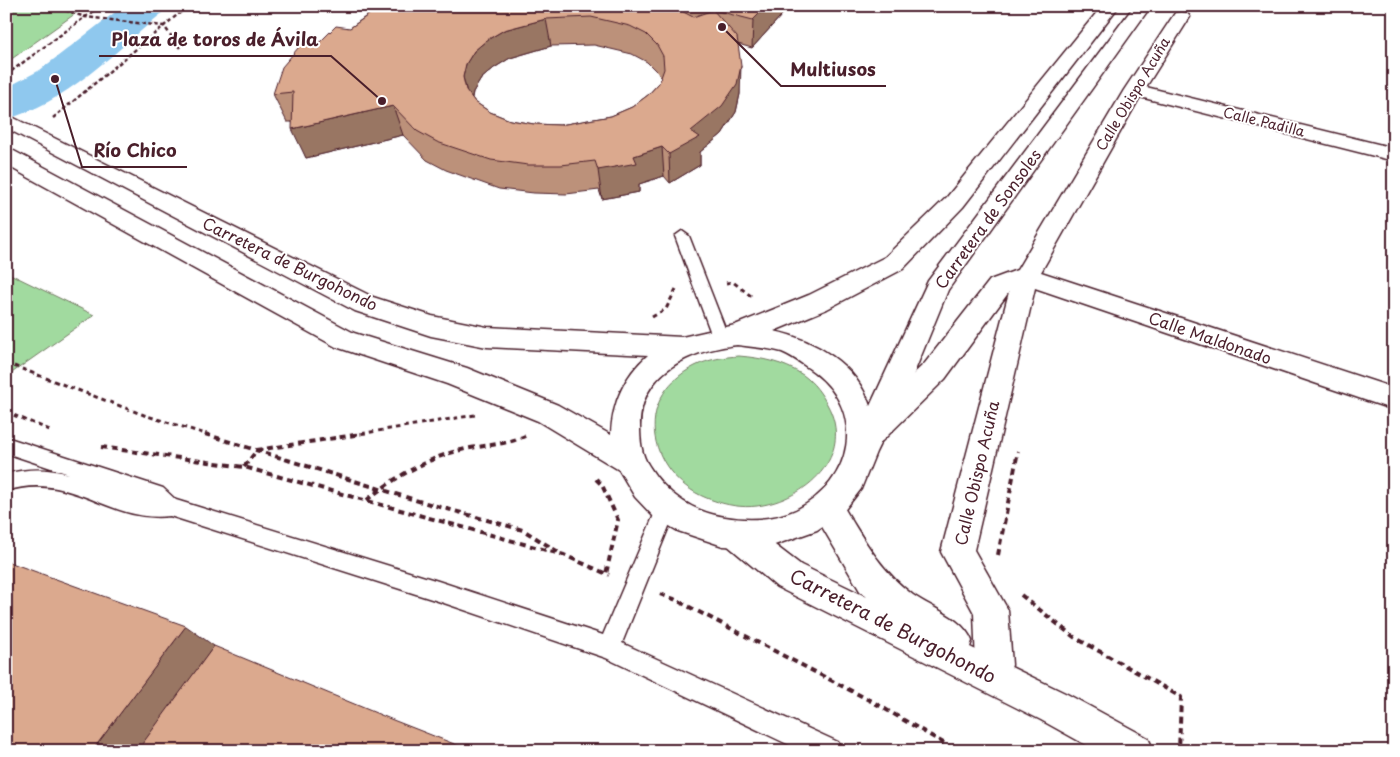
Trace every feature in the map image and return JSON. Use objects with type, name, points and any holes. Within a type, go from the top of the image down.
[{"type":"main road","name":"Carretera de Sonsoles","points":[[684,347],[729,336],[818,302],[894,263],[955,202],[1110,6]]},
{"type":"main road","name":"Carretera de Sonsoles","points":[[866,442],[898,378],[937,287],[1144,6]]},
{"type":"main road","name":"Calle Obispo Acuña","points":[[994,665],[991,610],[957,552],[1026,276],[1134,90],[1181,17]]},
{"type":"main road","name":"Calle Padilla","points":[[1134,90],[1394,155]]},
{"type":"main road","name":"Carretera de Burgohondo","points":[[6,120],[38,127],[364,304],[422,323],[487,337],[684,347]]},
{"type":"main road","points":[[6,156],[346,340],[457,376],[548,413],[628,460]]},
{"type":"main road","points":[[684,347],[654,366],[633,393],[624,426],[628,460],[643,487],[666,510],[700,527],[738,535],[771,533],[794,526],[827,508],[851,481],[866,442],[935,371],[999,286],[1026,276]]},
{"type":"main road","name":"Calle Maldonado","points":[[1026,276],[1394,400]]},
{"type":"main road","points":[[729,336],[773,339],[806,352],[834,372],[854,400],[866,442]]},
{"type":"main road","name":"Carretera de Burgohondo","points":[[827,508],[872,580],[901,606],[994,665],[1054,707]]},
{"type":"main road","name":"Carretera de Burgohondo","points":[[738,535],[789,576],[1054,707],[1135,751]]},
{"type":"lane","points":[[682,236],[729,336]]},
{"type":"lane","points":[[6,445],[156,494],[170,507]]},
{"type":"lane","points":[[6,484],[13,480],[38,477],[48,478],[74,484],[145,508],[170,507],[438,591],[609,648],[829,751]]},
{"type":"lane","points":[[609,648],[666,510]]},
{"type":"path","points":[[53,6],[85,18],[164,26],[180,48]]},
{"type":"path","points":[[6,75],[100,6]]},
{"type":"path","points":[[38,127],[188,6]]},
{"type":"path","points":[[6,363],[144,415],[379,489],[523,530],[564,555]]},
{"type":"path","points":[[6,412],[60,434]]},
{"type":"path","points":[[96,446],[244,467],[257,450],[468,418],[483,412]]},
{"type":"path","points":[[366,501],[379,489],[415,468],[464,450],[511,443],[533,432],[548,413]]},
{"type":"path","points":[[997,562],[1018,449]]},
{"type":"path","points":[[589,471],[602,485],[618,520],[606,574]]},
{"type":"path","points":[[1014,589],[1074,637],[1181,697],[1179,751]]},
{"type":"green space","points":[[6,6],[86,6],[6,63]]},
{"type":"green space","points":[[6,272],[94,315],[6,377]]},
{"type":"green space","points":[[739,356],[772,361],[803,375],[822,396],[834,423],[835,441],[830,458],[821,472],[808,485],[792,495],[775,502],[751,507],[712,500],[690,490],[673,475],[662,457],[655,438],[655,417],[661,398],[674,380],[700,364]]},
{"type":"building","points":[[381,6],[672,6],[693,17],[713,10],[737,37],[741,66],[737,84],[722,106],[691,131],[700,137],[669,154],[662,147],[634,156],[637,163],[598,170],[595,161],[561,165],[528,165],[491,160],[437,142],[417,131],[393,106],[292,129],[293,92],[273,94],[282,67],[304,41],[320,42],[336,26],[350,28]],"holes":[[[591,17],[630,26],[646,34],[657,45],[663,56],[664,69],[659,83],[648,95],[632,107],[611,116],[560,125],[534,124],[510,120],[490,112],[475,102],[466,90],[463,77],[466,64],[474,51],[487,40],[504,30],[546,19]]]},
{"type":"building","points":[[698,6],[767,6],[753,20]]},
{"type":"building","points":[[6,561],[186,626],[92,751],[6,751]]},
{"type":"building","points":[[214,646],[393,720],[472,751],[137,751]]},
{"type":"waterway","points":[[6,106],[55,79],[147,6]]},
{"type":"place","name":"Multiusos","points":[[722,27]]},
{"type":"place","name":"Río Chico","points":[[55,79]]},
{"type":"place","name":"Plaza de toros de Ávila","points":[[382,101]]}]
